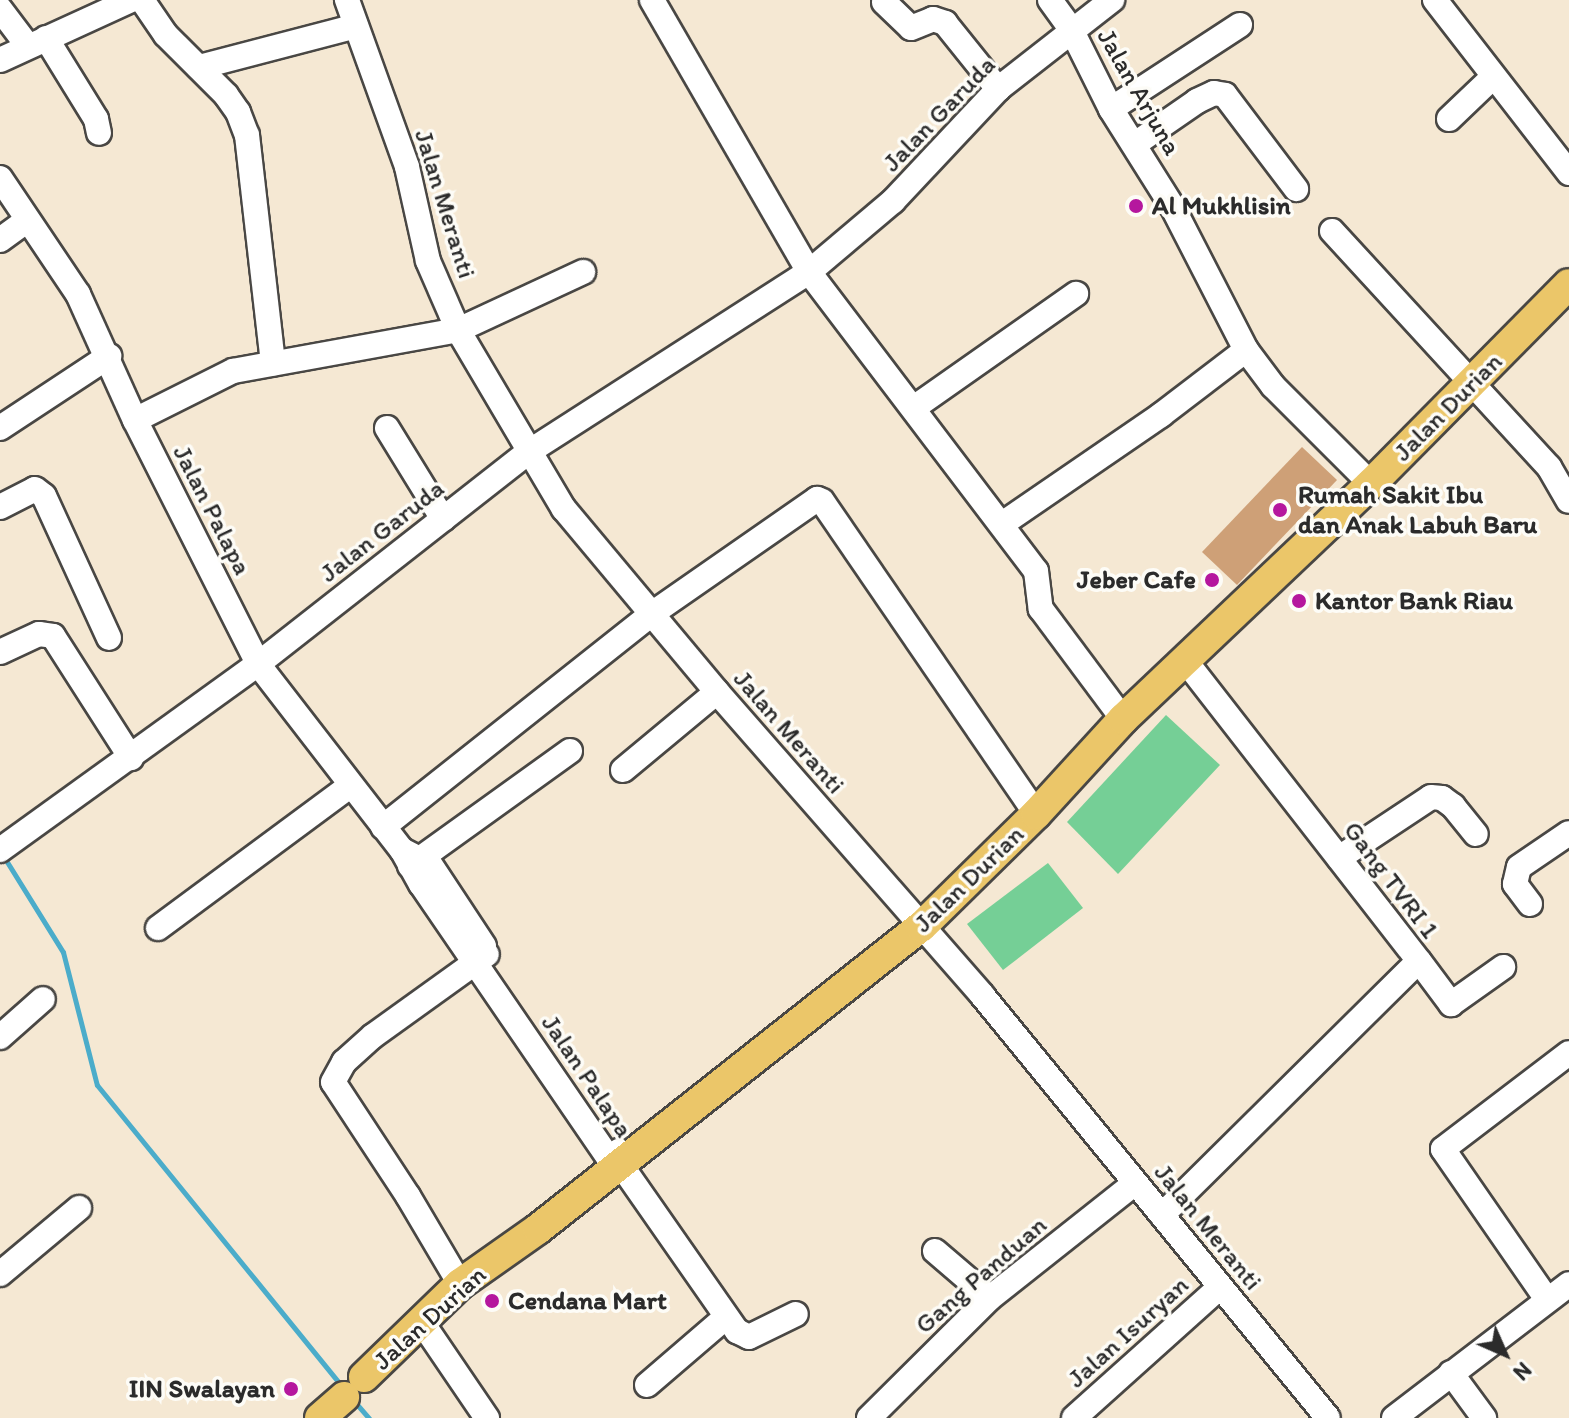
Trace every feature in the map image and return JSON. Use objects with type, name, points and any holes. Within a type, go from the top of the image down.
[{"type":"main road","name":"Jalan Durian","points":[[320,1418],[423,1324],[460,1284],[621,1165],[921,927],[1036,814],[1123,719],[1371,484],[1569,284]]},
{"type":"street","points":[[0,60],[131,0]]},
{"type":"street","points":[[142,0],[166,35],[226,95],[247,135],[273,364]]},
{"type":"street","name":"Jalan Meranti","points":[[347,0],[407,167],[428,261],[458,330],[564,509],[717,692],[982,995],[1328,1418]]},
{"type":"street","points":[[652,0],[809,272],[915,407],[1036,571],[1041,609],[1123,719]]},
{"type":"street","name":"Jalan Arjuna","points":[[1050,0],[1071,29],[1111,109],[1172,206],[1246,350],[1273,386],[1371,484]]},
{"type":"street","name":"Jalan Garuda","points":[[4,842],[131,758],[258,664],[530,451],[809,272],[893,201],[998,89],[1112,0]]},
{"type":"street","points":[[1435,0],[1569,173]]},
{"type":"street","points":[[884,2],[911,28],[933,19],[945,23],[998,89]]},
{"type":"street","points":[[0,9],[37,42],[96,119],[99,133]]},
{"type":"street","points":[[1111,109],[1240,25]]},
{"type":"street","points":[[199,67],[356,26]]},
{"type":"street","points":[[1449,119],[1493,77]]},
{"type":"street","points":[[1135,144],[1197,101],[1214,93],[1225,95],[1296,189]]},
{"type":"street","name":"Jalan Palapa","points":[[0,178],[78,294],[109,356],[135,420],[258,664],[350,786],[412,858],[482,957],[609,1159],[621,1165],[725,1318]]},
{"type":"street","points":[[0,240],[28,220]]},
{"type":"street","points":[[1332,231],[1549,467],[1568,496]]},
{"type":"street","points":[[135,420],[233,371],[458,330],[583,272]]},
{"type":"street","points":[[915,407],[1076,294]]},
{"type":"street","points":[[1002,524],[1161,415],[1246,350]]},
{"type":"street","points":[[0,428],[109,356]]},
{"type":"street","points":[[387,428],[443,519]]},
{"type":"street","points":[[0,507],[35,489],[44,496],[109,638]]},
{"type":"street","points":[[383,827],[653,613],[817,499],[822,501],[1036,814]]},
{"type":"street","points":[[0,652],[39,634],[53,636],[131,758]]},
{"type":"street","name":"Gang TVRI 1","points":[[1162,1215],[1419,961],[1186,662]]},
{"type":"street","points":[[623,770],[717,692]]},
{"type":"street","points":[[412,858],[570,751]]},
{"type":"street","points":[[158,928],[350,786]]},
{"type":"street","points":[[1339,858],[1431,797],[1442,798],[1453,806],[1476,834]]},
{"type":"street","points":[[1530,904],[1515,884],[1519,867],[1569,833]]},
{"type":"street","points":[[460,1284],[408,1196],[333,1082],[344,1062],[373,1036],[482,957]]},
{"type":"street","points":[[1419,961],[1451,1004],[1503,967]]},
{"type":"street","points":[[0,1037],[43,999]]},
{"type":"street","points":[[1546,1298],[1443,1149],[1470,1125],[1569,1053]]},
{"type":"street","name":"Gang Panduan","points":[[869,1418],[990,1298],[1135,1183]]},
{"type":"street","points":[[0,1274],[79,1208]]},
{"type":"street","points":[[935,1251],[990,1298]]},
{"type":"street","points":[[1394,1418],[1546,1298],[1569,1284]]},
{"type":"street","name":"Jalan Isuryan","points":[[1074,1418],[1220,1287]]},
{"type":"street","points":[[647,1385],[725,1318],[737,1331],[749,1337],[796,1314]]},
{"type":"street","points":[[423,1324],[487,1418]]},
{"type":"street","points":[[1451,1373],[1484,1418]]},
{"type":"green space","points":[[1166,715],[1220,765],[1118,874],[1067,822]]},
{"type":"green space","points":[[1048,863],[1083,908],[1003,970],[967,924]]},
{"type":"building","points":[[1302,447],[1337,480],[1237,585],[1202,552]]},
{"type":"waterway","points":[[4,857],[63,952],[97,1085],[342,1387]]},
{"type":"waterway","points":[[354,1401],[369,1418]]},
{"type":"place","name":"Al Mukhlisin","points":[[1136,206]]},
{"type":"place","name":"Rumah Sakit Ibu dan Anak Labuh Baru","points":[[1280,510]]},
{"type":"place","name":"Jeber Cafe","points":[[1212,580]]},
{"type":"place","name":"Kantor Bank Riau","points":[[1299,601]]},
{"type":"place","name":"Cendana Mart","points":[[492,1301]]},
{"type":"place","name":"IIN Swalayan","points":[[291,1389]]}]
